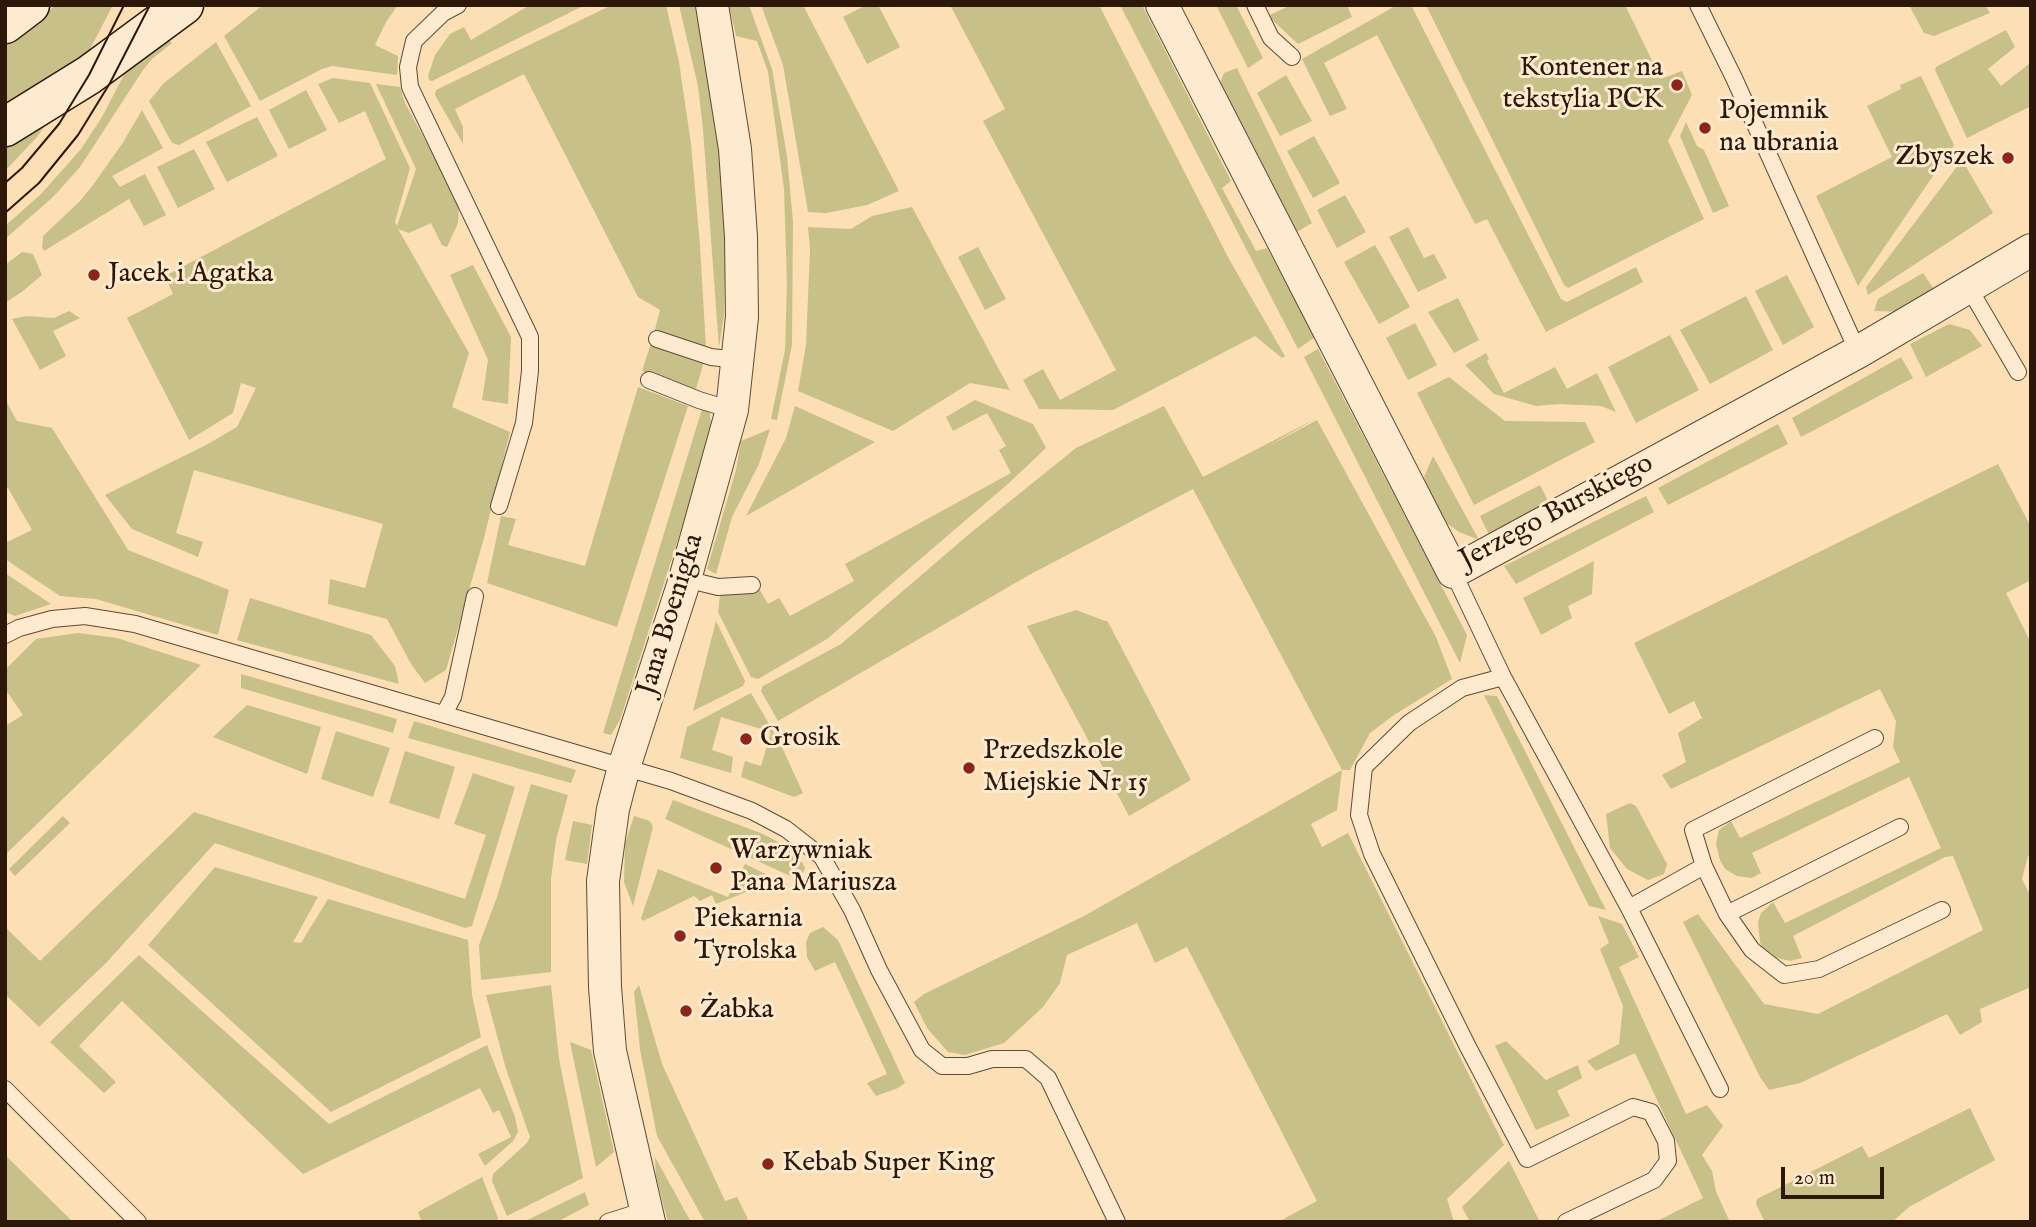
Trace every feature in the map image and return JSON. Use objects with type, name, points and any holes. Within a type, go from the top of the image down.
[{"type":"main road","points":[[5,24],[30,5]]},
{"type":"main road","points":[[5,127],[89,75],[184,5]]},
{"type":"street","name":"Jana Boenigka","points":[[647,1216],[611,1051],[605,987],[603,881],[613,808],[624,767],[685,579],[732,410],[742,317],[741,237],[735,149],[712,5]]},
{"type":"street","name":"Jerzego Burskiego","points":[[1162,5],[1452,572],[1858,352],[2031,250]]},
{"type":"lane","points":[[458,5],[443,13],[414,41],[408,67],[410,87],[530,337],[530,371],[524,423],[499,506]]},
{"type":"lane","points":[[1255,5],[1271,38],[1292,57]]},
{"type":"lane","points":[[1698,5],[1734,78],[1858,352]]},
{"type":"lane","points":[[1969,288],[2018,372]]},
{"type":"lane","points":[[657,339],[711,357],[738,360]]},
{"type":"lane","points":[[649,380],[732,410]]},
{"type":"lane","points":[[1452,572],[1503,677],[1629,908],[1720,1089]]},
{"type":"lane","points":[[685,579],[718,587],[752,586]]},
{"type":"lane","points":[[444,714],[453,697],[475,596]]},
{"type":"lane","points":[[5,635],[19,628],[52,619],[85,616],[135,624],[671,780],[752,811],[786,829],[822,857],[852,910],[891,994],[922,1050],[942,1066],[968,1066],[992,1059],[1026,1059],[1048,1078],[1117,1222]]},
{"type":"lane","points":[[1503,677],[1462,688],[1409,723],[1364,767],[1359,815],[1372,855],[1527,1159],[1633,1107],[1651,1112],[1666,1141],[1668,1161],[1654,1180],[1566,1222]]},
{"type":"lane","points":[[1875,738],[1693,830],[1704,866],[1727,914],[1752,950],[1784,975],[1819,969],[1942,910]]},
{"type":"lane","points":[[1727,914],[1900,827]]},
{"type":"lane","points":[[1629,908],[1704,866]]},
{"type":"lane","points":[[5,1089],[138,1222]]},
{"type":"lane","points":[[608,1222],[647,1216]]},
{"type":"shaded area","points":[[56,5],[113,5],[87,55],[5,108],[5,46]]},
{"type":"shaded area","points":[[263,5],[398,5],[375,45],[398,56],[397,75],[332,66],[260,101],[224,36]]},
{"type":"shaded area","points":[[530,5],[585,5],[432,81],[429,80],[435,55],[450,34],[464,27],[471,40]]},
{"type":"shaded area","points":[[612,5],[666,5],[679,62],[691,144],[706,348],[654,333],[660,310],[638,297],[524,74],[455,109],[463,127],[463,144],[435,95],[436,90]]},
{"type":"shaded area","points":[[679,5],[696,5],[717,127],[725,275],[724,315],[719,348],[698,86]]},
{"type":"shaded area","points":[[729,5],[749,5],[772,69],[787,156],[793,222],[792,345],[777,420],[771,419],[785,350],[787,284],[784,189],[768,72],[757,41],[736,36]]},
{"type":"shaded area","points":[[761,5],[803,5],[899,191],[867,205],[826,213],[808,212],[783,65]]},
{"type":"shaded area","points":[[866,5],[878,5],[900,47],[867,64],[843,17]]},
{"type":"shaded area","points":[[950,5],[1099,5],[1229,259],[1285,356],[1282,358],[1255,336],[1113,410],[1039,409],[1023,380],[1043,369],[1060,400],[1116,370],[983,121],[1005,109]]},
{"type":"shaded area","points":[[1120,5],[1142,5],[1231,181],[1222,188],[1256,251],[1267,248],[1315,337],[1298,349]]},
{"type":"shaded area","points":[[1216,5],[1236,5],[1263,58],[1248,68]]},
{"type":"shaded area","points":[[1291,5],[1347,5],[1352,17],[1298,44],[1268,16]]},
{"type":"shaded area","points":[[1397,5],[1411,5],[1561,299],[1567,302],[1636,267],[1643,282],[1546,332],[1487,219],[1475,224],[1377,35],[1324,63],[1347,109],[1330,116],[1302,59]]},
{"type":"shaded area","points":[[1426,5],[1625,5],[1661,79],[1682,71],[1692,95],[1668,141],[1704,219],[1568,288],[1564,285]]},
{"type":"shaded area","points":[[1909,5],[1985,5],[1990,13],[1934,36],[1924,33]]},
{"type":"shaded area","points":[[2006,30],[2015,47],[1988,69],[2001,86],[2029,64],[2031,106],[1967,138],[1935,70],[1936,67]]},
{"type":"shaded area","points":[[168,39],[172,43],[143,70],[80,167],[53,197],[5,239],[5,226],[41,194],[81,149],[102,117],[127,69]]},
{"type":"shaded area","points":[[216,42],[251,106],[179,145],[172,143],[149,101],[164,83]]},
{"type":"shaded area","points":[[1237,68],[1312,223],[1290,236],[1219,85],[1224,73]]},
{"type":"shaded area","points":[[1286,75],[1312,121],[1280,136],[1257,93]]},
{"type":"shaded area","points":[[1921,76],[1954,145],[1858,286],[1816,196],[1892,157],[1867,106],[1901,89],[1900,85]]},
{"type":"shaded area","points":[[333,78],[370,83],[410,168],[395,222],[397,226],[416,169],[376,84],[400,87],[405,103],[457,199],[458,223],[447,247],[442,245],[431,223],[409,233],[398,229],[469,353],[452,407],[510,432],[484,538],[446,670],[425,683],[411,664],[387,619],[328,604],[330,579],[365,588],[383,524],[194,470],[176,533],[203,542],[198,557],[132,529],[105,495],[237,427],[256,388],[241,383],[233,413],[189,440],[127,318],[173,294],[165,276],[386,159],[365,111],[339,123],[318,84]]},
{"type":"shaded area","points":[[306,90],[327,130],[289,149],[269,110]]},
{"type":"shaded area","points":[[142,110],[163,148],[112,176],[120,187],[145,174],[166,215],[144,226],[129,199],[44,251],[43,236],[93,185]]},
{"type":"shaded area","points":[[257,117],[278,156],[227,182],[206,142]]},
{"type":"shaded area","points":[[49,120],[37,137],[5,171],[5,146]]},
{"type":"shaded area","points":[[1686,122],[1697,146],[1704,150],[1729,206],[1713,213],[1680,136]]},
{"type":"shaded area","points":[[1314,136],[1340,183],[1313,198],[1287,151]]},
{"type":"shaded area","points":[[194,149],[215,189],[178,208],[157,167]]},
{"type":"shaded area","points":[[1962,160],[1993,213],[1868,295],[1866,287]]},
{"type":"shaded area","points":[[1345,195],[1366,232],[1337,248],[1317,210]]},
{"type":"shaded area","points":[[912,207],[1010,390],[970,383],[893,431],[798,391],[806,345],[810,249],[808,227],[851,229],[872,216]]},
{"type":"shaded area","points":[[1408,227],[1424,258],[1434,254],[1447,278],[1418,292],[1389,237]]},
{"type":"shaded area","points":[[1375,245],[1410,307],[1379,324],[1344,262]]},
{"type":"shaded area","points":[[978,247],[1006,299],[985,310],[958,257]]},
{"type":"shaded area","points":[[22,252],[33,254],[42,275],[5,303],[5,265]]},
{"type":"shaded area","points":[[473,265],[511,337],[508,404],[482,400],[488,360],[450,275]]},
{"type":"shaded area","points":[[1923,273],[1938,295],[1904,312],[1874,311],[1878,299]]},
{"type":"shaded area","points":[[1787,275],[1814,327],[1783,345],[1755,291]]},
{"type":"shaded area","points":[[1746,296],[1773,350],[1710,384],[1680,330]]},
{"type":"shaded area","points":[[1458,298],[1479,340],[1454,353],[1428,312]]},
{"type":"shaded area","points":[[69,311],[80,318],[53,331],[66,356],[40,370],[12,319],[26,316],[54,318]]},
{"type":"shaded area","points":[[1415,323],[1437,365],[1408,380],[1386,338]]},
{"type":"shaded area","points":[[1949,324],[1970,330],[1982,346],[1926,377],[1910,344]]},
{"type":"shaded area","points":[[1670,335],[1699,390],[1636,423],[1608,367]]},
{"type":"shaded area","points":[[651,343],[704,361],[696,389],[642,371]]},
{"type":"shaded area","points":[[1318,349],[1467,635],[1460,663],[1304,357]]},
{"type":"shaded area","points":[[1486,353],[1489,359],[1487,361],[1504,393],[1555,367],[1567,389],[1597,373],[1616,412],[1601,406],[1536,406],[1494,394],[1465,365]]},
{"type":"shaded area","points":[[1901,357],[1913,378],[1801,437],[1792,418]]},
{"type":"shaded area","points":[[1449,377],[1505,421],[1585,422],[1595,442],[1474,505],[1417,393]]},
{"type":"shaded area","points":[[638,387],[688,406],[617,627],[487,583],[501,516],[516,519],[508,545],[585,566]]},
{"type":"shaded area","points":[[5,399],[17,421],[52,428],[128,550],[229,590],[218,635],[96,599],[60,596],[5,559],[5,543],[32,530],[8,488],[5,489]]},
{"type":"shaded area","points":[[975,400],[1033,424],[1046,448],[827,639],[758,679],[751,677],[718,612],[720,595],[760,590],[768,604],[779,598],[790,616],[854,581],[845,564],[1011,473],[999,450],[1006,446],[987,413],[953,431],[946,417]]},
{"type":"shaded area","points":[[795,406],[875,442],[746,516],[786,438]]},
{"type":"shaded area","points":[[1164,406],[1203,477],[1317,420],[1436,637],[1452,679],[1370,733],[1350,770],[1342,770],[1193,489],[1029,575],[778,721],[761,691],[763,686],[841,644],[968,535],[1076,448]]},
{"type":"shaded area","points":[[702,409],[710,413],[711,424],[691,499],[620,720],[611,735],[603,733]]},
{"type":"shaded area","points":[[1778,424],[1788,444],[1668,505],[1658,488]]},
{"type":"shaded area","points":[[770,429],[759,464],[732,517],[716,574],[707,569],[736,470],[741,441]]},
{"type":"shaded area","points":[[1433,456],[1479,540],[1459,532],[1445,522],[1433,502],[1424,477]]},
{"type":"shaded area","points":[[1998,464],[2031,527],[2031,580],[2006,593],[2031,643],[2031,855],[2028,856],[2022,879],[2031,897],[2031,987],[1980,1009],[1982,1022],[1960,1035],[1947,1014],[1800,1083],[1769,1090],[1683,922],[1698,914],[1764,1004],[1818,1014],[1983,930],[1953,856],[1945,857],[1793,936],[1802,958],[1790,961],[1773,957],[1763,950],[1758,922],[1761,913],[1773,902],[1785,923],[1941,848],[1909,777],[1752,853],[1761,873],[1752,878],[1737,876],[1725,869],[1720,860],[1716,844],[1719,830],[1731,821],[1740,838],[1900,762],[1893,747],[1896,721],[1880,689],[1671,789],[1662,775],[1686,762],[1678,733],[1702,718],[1694,701],[1669,714],[1634,643]]},
{"type":"shaded area","points":[[1540,485],[1552,509],[1490,537],[1480,516]]},
{"type":"shaded area","points":[[1646,496],[1654,512],[1516,584],[1504,566]]},
{"type":"shaded area","points":[[1594,561],[1592,594],[1568,606],[1572,618],[1541,635],[1523,598]]},
{"type":"shaded area","points":[[5,573],[51,604],[15,616],[5,612]]},
{"type":"shaded area","points":[[250,598],[371,635],[395,666],[399,684],[237,640]]},
{"type":"shaded area","points":[[1076,610],[1108,622],[1191,780],[1129,816],[1027,626]]},
{"type":"shaded area","points":[[716,621],[745,681],[743,686],[693,711]]},
{"type":"shaded area","points":[[78,633],[117,638],[201,665],[5,855],[5,726],[23,715],[5,689],[5,670],[36,639]]},
{"type":"shaded area","points":[[241,674],[397,719],[393,733],[241,688]]},
{"type":"shaded area","points":[[751,693],[780,743],[803,793],[794,797],[741,777],[745,761],[761,766],[771,732],[721,717],[712,750],[733,757],[731,773],[680,758],[687,727]]},
{"type":"shaded area","points":[[1484,695],[1497,696],[1606,910],[1589,906]]},
{"type":"shaded area","points":[[247,705],[321,727],[307,774],[213,737]]},
{"type":"shaded area","points":[[414,721],[576,770],[571,783],[408,738]]},
{"type":"shaded area","points":[[336,731],[390,748],[373,797],[321,779]]},
{"type":"shaded area","points":[[405,751],[455,767],[439,819],[389,803]]},
{"type":"shaded area","points":[[1342,770],[1337,810],[1311,824],[1322,847],[1348,833],[1504,1145],[1447,1199],[1454,1222],[1278,1222],[1317,1201],[1187,947],[1155,963],[1137,923],[1067,955],[1060,983],[1043,1007],[1004,1043],[965,1055],[948,1052],[927,1028],[914,1002],[924,994],[1084,916]]},
{"type":"shaded area","points":[[473,773],[515,787],[472,926],[465,928],[215,843],[106,963],[39,1027],[5,994],[5,927],[40,961],[194,812],[465,899],[486,835],[454,824]]},
{"type":"shaded area","points":[[531,784],[568,795],[556,840],[551,879],[551,972],[481,980],[479,945],[497,897]]},
{"type":"shaded area","points":[[673,800],[763,834],[782,844],[802,862],[805,868],[801,877],[797,879],[665,819]]},
{"type":"shaded area","points":[[1630,803],[1636,806],[1667,864],[1664,874],[1648,880],[1627,869],[1610,848],[1606,814]]},
{"type":"shaded area","points":[[63,816],[70,823],[15,876],[9,869]]},
{"type":"shaded area","points":[[634,816],[650,821],[653,827],[633,906],[624,882],[625,844]]},
{"type":"shaded area","points":[[573,821],[592,825],[587,864],[565,860]]},
{"type":"shaded area","points":[[745,864],[788,885],[773,893],[759,887],[716,904],[712,895],[700,901],[694,896],[643,921],[641,918],[658,869],[728,897]]},
{"type":"shaded area","points":[[215,867],[318,897],[293,942],[301,943],[328,899],[468,940],[472,995],[481,1037],[331,1112],[148,945]]},
{"type":"shaded area","points":[[1598,916],[1622,924],[1639,957],[1619,967],[1686,1114],[1707,1105],[1723,1126],[1702,1155],[1712,1171],[1716,1192],[1730,1222],[1655,1222],[1703,1198],[1635,1053],[1596,1071],[1587,1061],[1619,1044],[1623,1006],[1600,949],[1609,943]]},
{"type":"shaded area","points":[[823,927],[838,940],[905,1083],[898,1088],[876,1096],[867,1083],[887,1074],[835,962],[815,971],[807,957],[806,942],[810,933]]},
{"type":"shaded area","points":[[139,955],[329,1124],[487,1045],[515,1117],[518,1132],[513,1141],[485,1166],[478,1154],[511,1137],[499,1110],[493,1113],[480,1088],[303,1174],[122,1001],[79,1046],[116,1082],[104,1093],[50,1042]]},
{"type":"shaded area","points":[[551,985],[559,1059],[583,1178],[507,1216],[492,1181],[493,1174],[527,1143],[530,1137],[506,1069],[486,995]]},
{"type":"shaded area","points":[[639,985],[662,1064],[725,1201],[737,1197],[748,1219],[742,1222],[705,1222],[657,1136],[640,1049],[634,992]]},
{"type":"shaded area","points":[[1506,1041],[1546,1080],[1578,1065],[1582,1078],[1557,1091],[1570,1116],[1536,1130],[1495,1046]]},
{"type":"shaded area","points":[[570,1042],[591,1050],[614,1152],[596,1167]]},
{"type":"shaded area","points":[[1970,1108],[1995,1160],[1909,1207],[1892,1222],[1765,1222],[1756,1204],[1757,1199],[1862,1146],[1869,1158]]},
{"type":"shaded area","points":[[5,1155],[73,1222],[5,1222]]},
{"type":"shaded area","points":[[655,1157],[691,1222],[668,1222],[656,1177]]},
{"type":"shaded area","points":[[1509,1161],[1540,1222],[1470,1222],[1462,1207]]},
{"type":"shaded area","points":[[482,1177],[498,1218],[496,1222],[422,1222],[418,1212]]},
{"type":"shaded area","points":[[585,1192],[589,1205],[557,1222],[523,1222]]},
{"type":"tram line","points":[[5,183],[22,168],[59,124],[89,75],[124,5]]},
{"type":"tram line","points":[[5,213],[39,183],[78,135],[110,83],[150,5]]},
{"type":"place","name":"Kontener na tekstylia PCK","points":[[1677,85]]},
{"type":"place","name":"Pojemnik na ubrania","points":[[1705,128]]},
{"type":"place","name":"Zbyszek","points":[[2008,158]]},
{"type":"place","name":"Jacek i Agatka","points":[[94,275]]},
{"type":"place","name":"Grosik","points":[[746,739]]},
{"type":"place","name":"Przedszkole Miejskie Nr 15","points":[[969,768]]},
{"type":"place","name":"Warzywniak Pana Mariusza","points":[[716,868]]},
{"type":"place","name":"Piekarnia Tyrolska","points":[[680,936]]},
{"type":"place","name":"Żabka","points":[[686,1011]]},
{"type":"place","name":"Kebab Super King","points":[[768,1164]]}]
